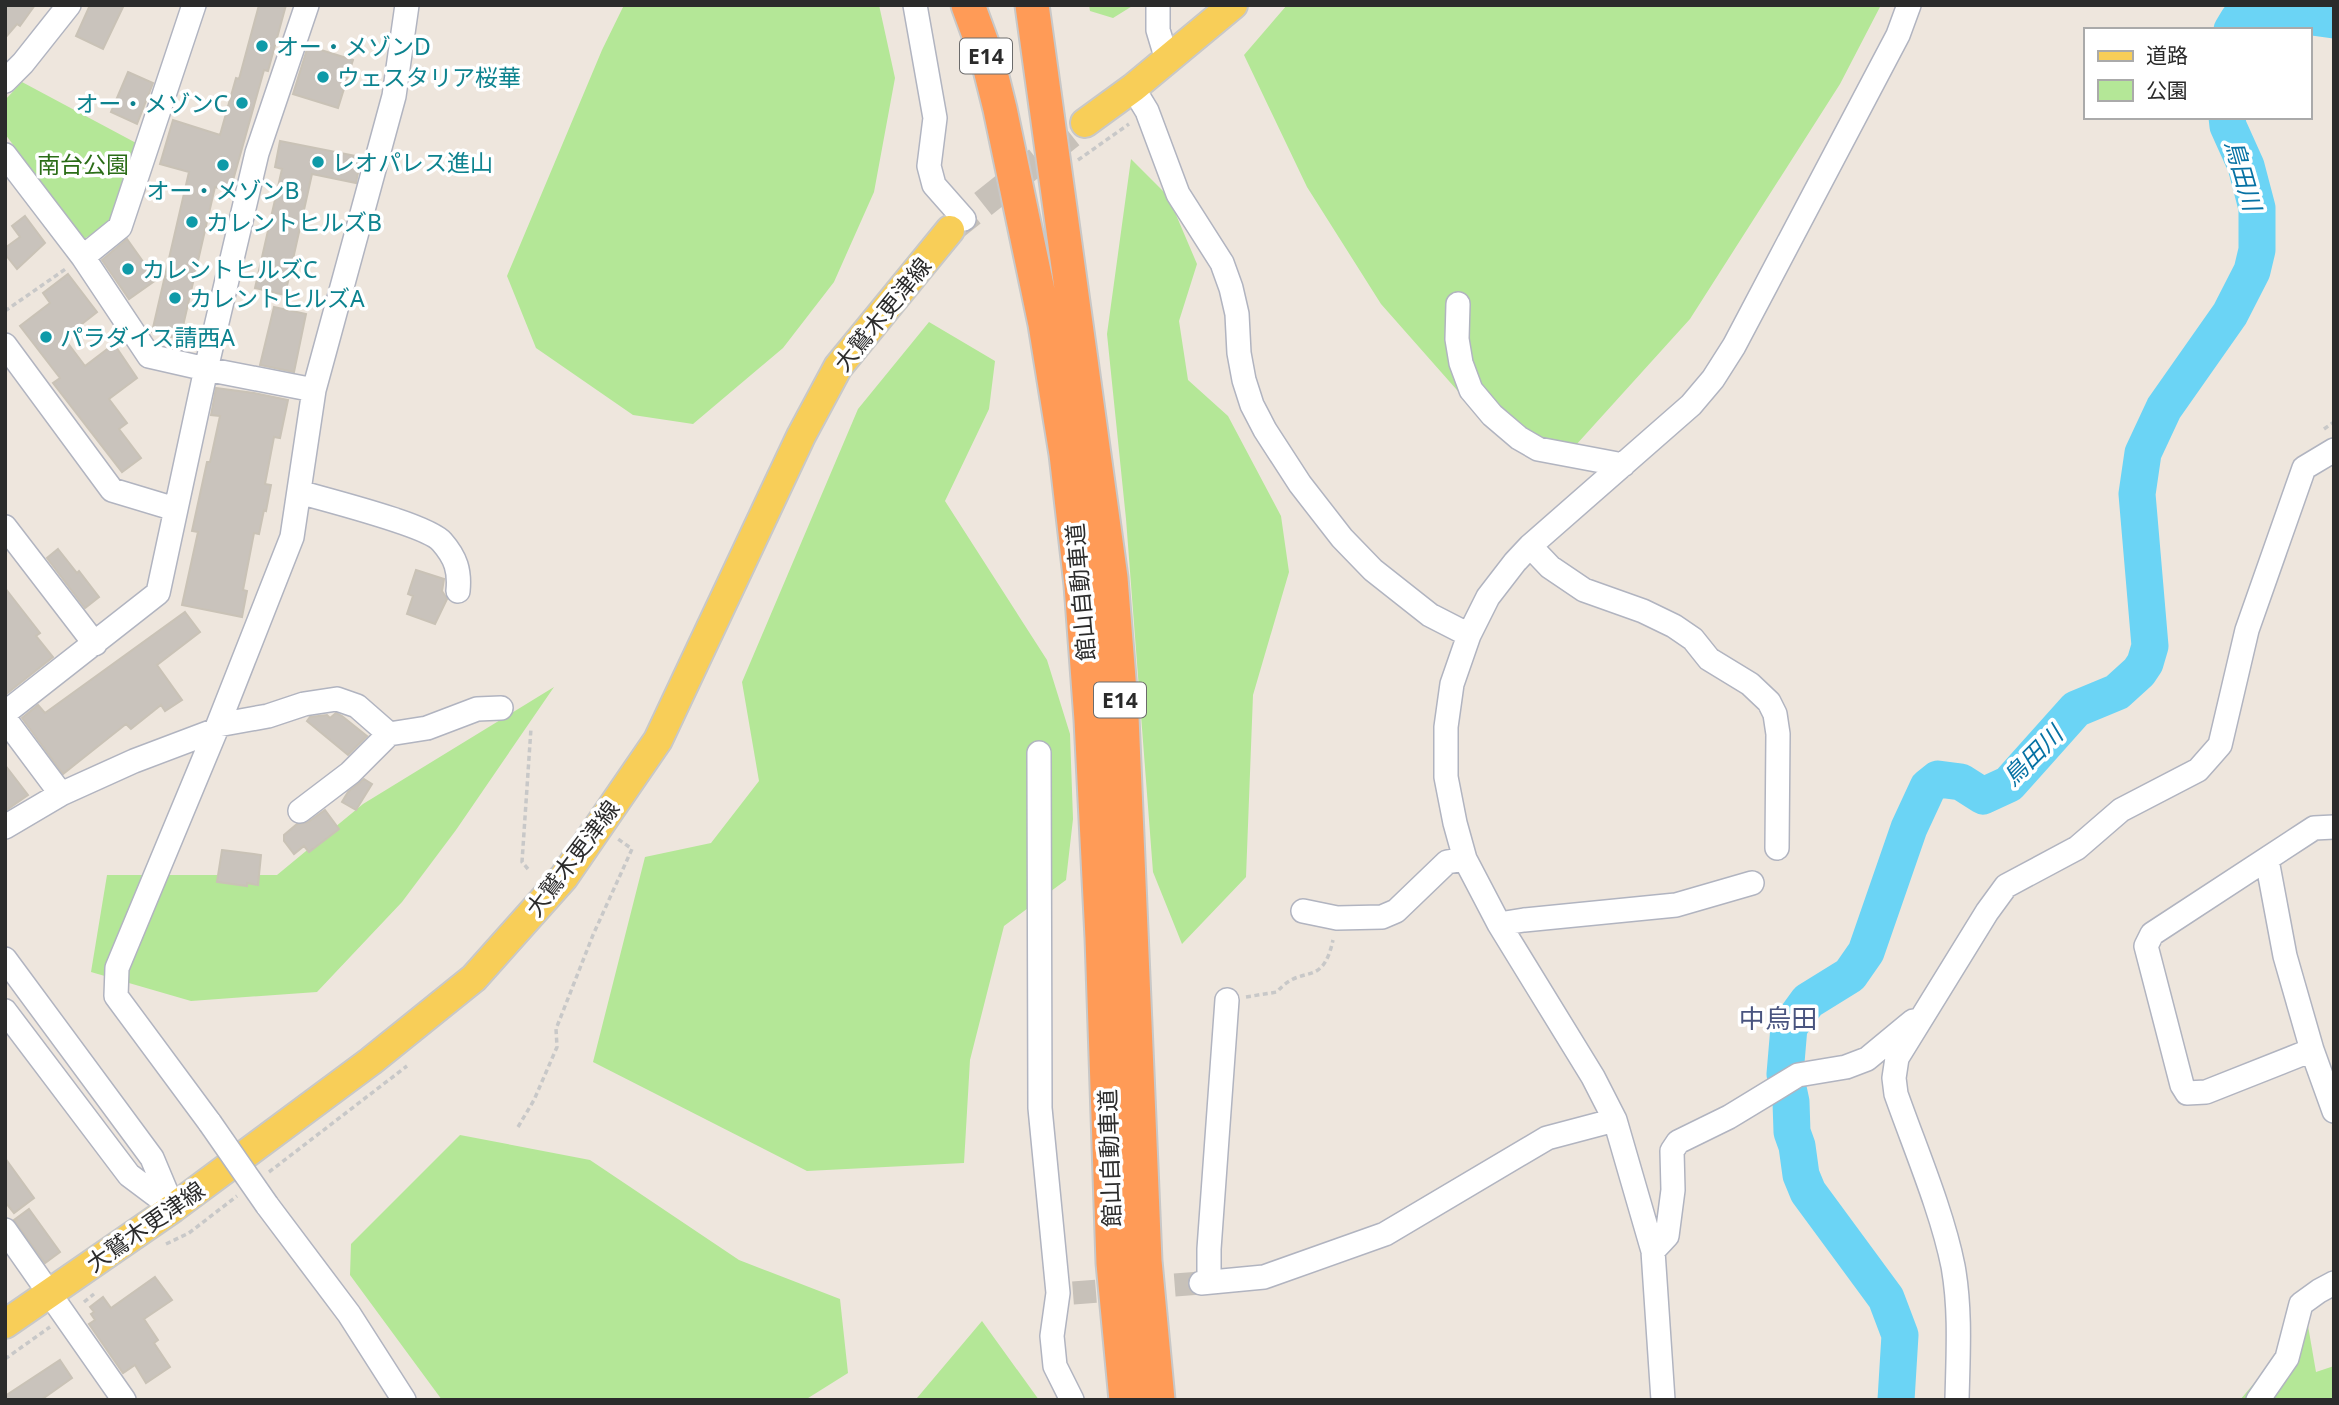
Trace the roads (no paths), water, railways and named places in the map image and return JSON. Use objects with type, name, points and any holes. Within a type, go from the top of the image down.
[{"type":"highway","name":"館山自動車道","points":[[968,5],[987,57],[1000,109],[1039,297],[1066,454],[1075,533],[1091,720],[1102,938],[1113,1263],[1126,1400]]},
{"type":"highway","name":"館山自動車道","points":[[1032,5],[1111,578],[1122,718],[1145,1261],[1158,1400]]},
{"type":"main road","points":[[1085,123],[1133,88],[1233,5]]},
{"type":"main road","name":"大鷲木更津線","points":[[5,1324],[173,1208],[371,1061],[474,978],[564,877],[659,740],[801,436],[838,367],[957,224]]},
{"type":"street","points":[[5,81],[23,63],[69,5]]},
{"type":"street","points":[[83,257],[120,227],[194,5]]},
{"type":"street","points":[[5,713],[158,593],[206,369],[257,153],[307,5]]},
{"type":"street","points":[[404,1400],[349,1314],[116,996],[117,968],[292,537],[314,390],[394,96],[407,5]]},
{"type":"street","points":[[915,5],[935,118],[929,166],[934,184],[957,224]]},
{"type":"street","points":[[1158,5],[1158,30],[1167,60]]},
{"type":"street","points":[[1663,1400],[1653,1251],[1615,1120],[1593,1077],[1499,925],[1465,859],[1446,777],[1446,727],[1452,684],[1469,635],[1488,597],[1515,562],[1691,405],[1713,379],[1734,346],[1898,35],[1909,5]]},
{"type":"street","points":[[1133,88],[1147,111],[1178,194],[1222,263],[1237,314],[1244,380],[1252,405],[1265,430],[1300,484],[1342,538],[1373,570],[1430,615],[1469,635]]},
{"type":"street","points":[[5,155],[83,257],[149,356],[314,390]]},
{"type":"street","points":[[1458,304],[1457,339],[1461,363],[1471,390],[1492,415],[1538,449],[1623,465]]},
{"type":"street","points":[[5,345],[112,490],[175,509]]},
{"type":"street","points":[[1957,1400],[1959,1335],[1953,1266],[1936,1205],[1896,1094],[1894,1078],[1897,1058],[1987,912],[2007,886],[2077,848],[2121,810],[2198,770],[2220,745],[2247,631],[2304,468],[2334,450]]},
{"type":"street","points":[[299,492],[407,523],[441,540],[460,572],[458,592]]},
{"type":"street","points":[[5,527],[95,644]]},
{"type":"street","points":[[1530,547],[1550,567],[1584,590],[1643,611],[1674,626],[1693,639],[1709,659],[1750,684],[1769,702],[1775,714],[1778,734],[1777,848]]},
{"type":"street","points":[[5,827],[61,794],[134,761],[217,727],[268,716],[304,704],[337,699],[357,706],[389,734]]},
{"type":"street","points":[[300,811],[350,774],[389,734],[427,728],[477,709],[501,708]]},
{"type":"street","points":[[5,719],[61,794]]},
{"type":"street","points":[[1039,753],[1040,1108],[1065,1293],[1052,1336],[1055,1366],[1072,1400]]},
{"type":"street","points":[[2312,1050],[2206,1092],[2187,1093],[2182,1085],[2146,946],[2152,934],[2314,828],[2334,827]]},
{"type":"street","points":[[1303,911],[1337,918],[1382,917],[1396,911],[1447,862],[1465,859]]},
{"type":"street","points":[[2267,860],[2285,956],[2312,1050],[2334,1111]]},
{"type":"street","points":[[1499,925],[1524,920],[1676,905],[1752,883]]},
{"type":"street","points":[[5,960],[152,1158],[173,1208]]},
{"type":"street","points":[[1227,1000],[1205,1282],[1264,1277],[1385,1234],[1547,1138],[1615,1120]]},
{"type":"street","points":[[1653,1251],[1667,1236],[1673,1190],[1672,1151],[1678,1142],[1729,1117],[1798,1075],[1846,1067],[1867,1059],[1929,1008]]},
{"type":"street","points":[[5,1011],[129,1175],[173,1208]]},
{"type":"street","points":[[5,1230],[124,1400]]},
{"type":"street","points":[[2258,1400],[2287,1358],[2301,1304],[2334,1283]]},
{"type":"waterway","name":"鳥田川","points":[[2233,28],[2238,20],[2263,10],[2334,20]]},
{"type":"waterway","name":"鳥田川","points":[[1896,1400],[1900,1335],[1886,1298],[1808,1192],[1801,1175],[1792,1132],[1791,1102],[1785,1074],[1789,1027],[1808,1001],[1850,975],[1866,952],[1909,828],[1928,787],[1938,779],[1961,782],[1983,796],[2009,784],[2076,709],[2117,692],[2145,663],[2150,646],[2137,494],[2143,453],[2164,408],[2230,314],[2252,271],[2257,250],[2257,208],[2246,166],[2227,119]]},
{"type":"tunnel","points":[[950,230],[1085,123]]},
{"type":"tunnel","points":[[1073,1293],[1201,1283]]},
{"type":"place","name":"オー・メゾンD","points":[[262,46]]},
{"type":"place","name":"ウェスタリア桜華","points":[[323,77]]},
{"type":"place","name":"オー・メゾンC","points":[[242,103]]},
{"type":"place","name":"レオパレス進山","points":[[318,162]]},
{"type":"place","name":"オー・メゾンB","points":[[223,165]]},
{"type":"place","name":"カレントヒルズB","points":[[192,222]]},
{"type":"place","name":"カレントヒルズC","points":[[128,269]]},
{"type":"place","name":"カレントヒルズA","points":[[175,298]]},
{"type":"place","name":"パラダイス請西A","points":[[46,337]]},
{"type":"district","name":"中烏田","points":[[1778,1018]]},
{"type":"park label","name":"南台公園","points":[[83,164]]}]
